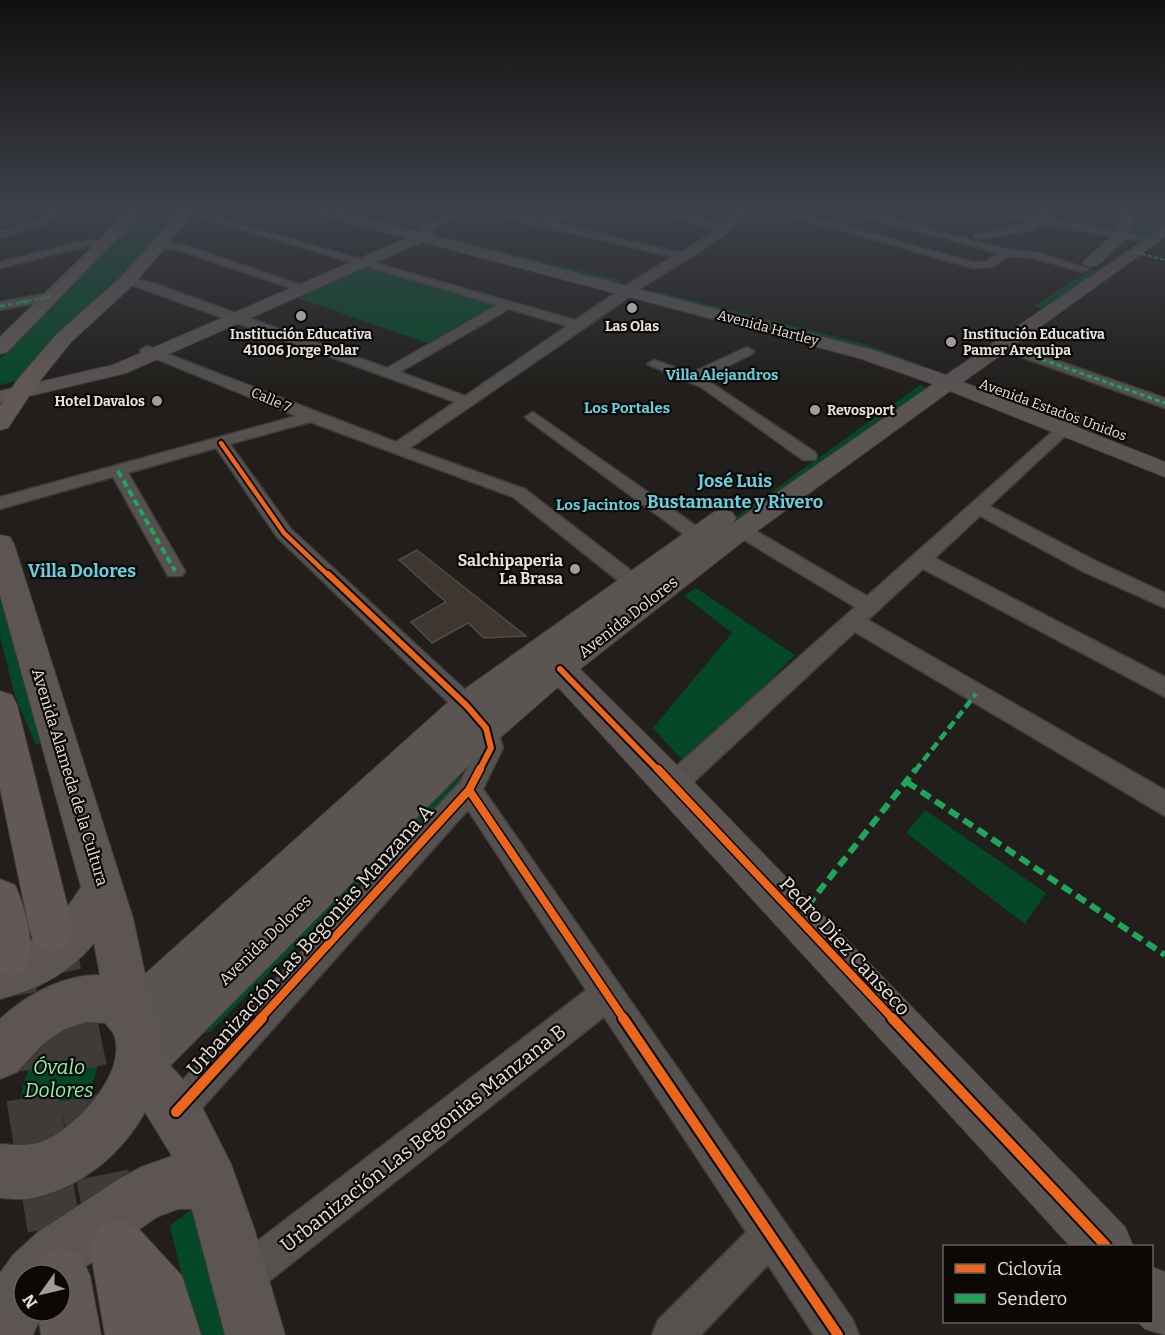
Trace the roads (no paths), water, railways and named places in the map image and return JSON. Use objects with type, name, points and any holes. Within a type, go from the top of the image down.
[{"type":"highway","points":[[0,348],[79,269]]},
{"type":"highway","points":[[0,423],[12,391],[137,269]]},
{"type":"highway","points":[[0,705],[52,932]]},
{"type":"highway","points":[[0,900],[5,965]]},
{"type":"highway","points":[[135,1335],[116,1241],[161,1297],[171,1335]]},
{"type":"main road","points":[[232,316],[295,285],[336,269]]},
{"type":"main road","points":[[12,391],[119,369],[152,352],[340,269]]},
{"type":"main road","name":"Avenida Hartley","points":[[561,269],[870,343],[945,376]]},
{"type":"main road","points":[[1057,286],[1082,269]]},
{"type":"main road","points":[[1090,269],[1106,273]]},
{"type":"main road","name":"Avenida Dolores","points":[[138,1066],[481,727],[560,669],[698,536],[809,456],[945,376],[1004,346],[1111,269]]},
{"type":"main road","name":"Avenida Dolores","points":[[131,1014],[481,727],[642,589],[741,530],[945,376],[1017,313],[1046,318]]},
{"type":"main road","name":"Avenida Estados Unidos","points":[[945,376],[1070,424],[1165,452]]},
{"type":"main road","name":"Avenida Estados Unidos","points":[[1070,424],[1165,470]]},
{"type":"main road","name":"Avenida Alameda de la Cultura","points":[[0,544],[103,889],[131,1014]]},
{"type":"main road","name":"Pedro Diez Canseco","points":[[560,669],[673,785],[1105,1245]]},
{"type":"main road","points":[[5,965],[12,974],[43,960],[70,939],[91,914],[103,889]]},
{"type":"main road","points":[[0,1055],[14,1038],[39,1017],[66,1003],[91,998],[113,1001],[131,1014],[140,1037],[138,1066],[127,1096],[108,1124],[83,1149],[55,1166],[26,1174],[0,1171]]},
{"type":"main road","points":[[138,1066],[159,1087],[176,1112],[212,1183],[255,1335]]},
{"type":"main road","points":[[50,1263],[58,1252],[138,1198],[160,1186],[178,1182],[212,1183]]},
{"type":"main road","points":[[3,1335],[12,1321]]},
{"type":"street","points":[[247,269],[295,285]]},
{"type":"street","points":[[392,269],[577,325]]},
{"type":"street","points":[[396,450],[577,325],[665,269]]},
{"type":"street","points":[[127,281],[148,286],[468,402]]},
{"type":"street","points":[[0,306],[50,297]]},
{"type":"street","points":[[388,373],[508,304]]},
{"type":"street","points":[[1004,346],[1165,403]]},
{"type":"street","points":[[693,378],[747,351]]},
{"type":"street","name":"Calle 7","points":[[152,352],[396,450],[519,493],[642,589]]},
{"type":"street","points":[[654,364],[706,384],[809,456]]},
{"type":"street","points":[[0,503],[311,417]]},
{"type":"street","points":[[533,417],[698,536]]},
{"type":"street","points":[[673,785],[1070,424]]},
{"type":"street","points":[[221,443],[284,533],[481,727]]},
{"type":"street","points":[[118,471],[175,571]]},
{"type":"street","points":[[978,507],[1091,567],[1165,601]]},
{"type":"street","points":[[741,530],[861,613],[1165,804]]},
{"type":"street","points":[[921,559],[1165,688]]},
{"type":"street","name":"Urbanización Las Begonias Manzana A","points":[[176,1112],[469,790],[481,727]]},
{"type":"street","points":[[469,790],[838,1335]]},
{"type":"street","name":"Urbanización Las Begonias Manzana B","points":[[239,1280],[607,994]]},
{"type":"street","points":[[673,1335],[770,1235]]},
{"type":"tunnel","points":[[52,932],[70,1019]]},
{"type":"tunnel","points":[[10,954],[20,1019]]},
{"type":"tunnel","points":[[20,1018],[60,1263]]},
{"type":"tunnel","points":[[70,1018],[114,1232]]},
{"type":"place","name":"Las Olas","points":[[632,308]]},
{"type":"place","name":"Institución Educativa 41006 Jorge Polar","points":[[301,316]]},
{"type":"place","name":"Institución Educativa Pamer Arequipa","points":[[951,342]]},
{"type":"place","name":"Hotel Davalos","points":[[157,401]]},
{"type":"place","name":"Revosport","points":[[815,410]]},
{"type":"place","name":"Salchipaperia La Brasa","points":[[575,569]]},
{"type":"district","name":"Villa Alejandros","points":[[722,375]]},
{"type":"district","name":"Los Portales","points":[[627,408]]},
{"type":"district","name":"José Luis Bustamante y Rivero","points":[[735,491]]},
{"type":"district","name":"Los Jacintos","points":[[598,505]]},
{"type":"district","name":"Villa Dolores","points":[[82,571]]},
{"type":"park label","name":"Óvalo Dolores","points":[[59,1078]]}]
